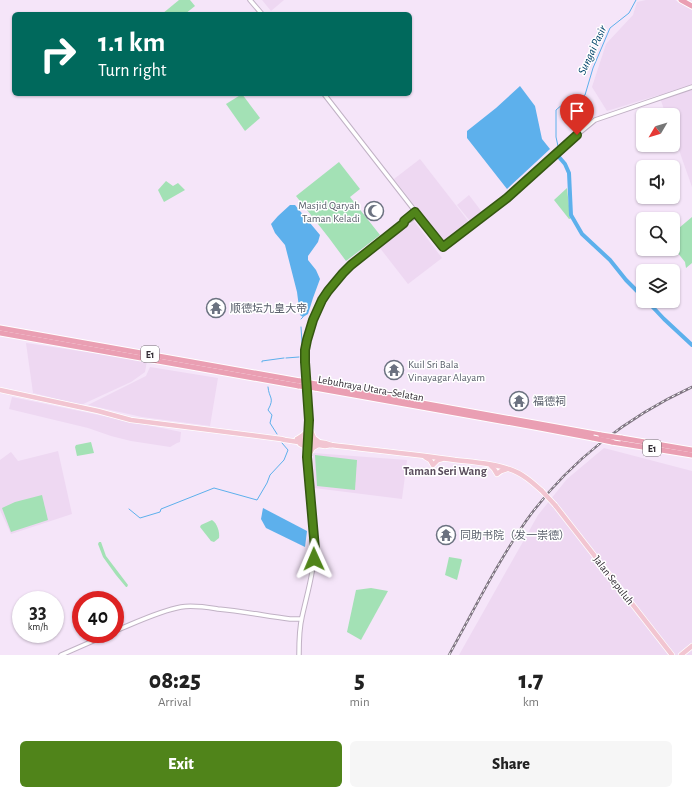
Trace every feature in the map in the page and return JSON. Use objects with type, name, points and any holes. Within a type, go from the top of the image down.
[{"type":"highway","points":[[681,0],[692,6]]},
{"type":"highway","points":[[688,0],[692,2]]},
{"type":"highway","name":"Lebuhraya Utara–Selatan","points":[[0,328],[593,438],[692,450]]},
{"type":"highway","name":"Lebuhraya Utara–Selatan","points":[[0,333],[300,383]]},
{"type":"highway","name":"Lebuhraya Utara–Selatan","points":[[315,386],[601,435],[617,441],[692,456]]},
{"type":"main road","points":[[0,390],[98,411],[132,420],[444,458]]},
{"type":"main road","points":[[297,440],[309,431],[318,443]]},
{"type":"main road","points":[[297,440],[309,453],[318,443]]},
{"type":"main road","points":[[424,456],[433,465],[438,460],[444,458]]},
{"type":"main road","name":"Jalan Sepuluh","points":[[444,458],[488,464],[497,474],[508,469],[523,476],[542,491],[555,505],[672,655]]},
{"type":"main road","points":[[681,655],[692,646]]},
{"type":"street","points":[[250,0],[260,12]]},
{"type":"street","points":[[326,96],[443,247],[507,198],[567,143],[595,120],[692,87]]},
{"type":"street","points":[[299,655],[301,619],[315,549],[309,464],[309,420],[305,362],[307,340],[320,304],[328,291],[343,273],[404,223],[404,221],[416,213]]},
{"type":"street","points":[[124,628],[148,617],[188,606],[301,619]]},
{"type":"street","points":[[61,655],[88,643]]},
{"type":"shaded area","points":[[262,0],[284,0],[271,11]]},
{"type":"shaded area","points":[[646,0],[675,0],[692,10],[692,187],[680,152],[680,108],[664,108],[659,95],[607,111],[592,87],[606,44],[633,15],[637,2]]},
{"type":"shaded area","points":[[420,159],[472,226],[446,246],[394,179]]},
{"type":"shaded area","points":[[469,195],[482,212],[470,221],[457,205]]},
{"type":"shaded area","points":[[414,221],[442,258],[408,284],[380,248]]},
{"type":"shaded area","points":[[26,343],[147,361],[145,372],[131,382],[81,405],[33,393]]},
{"type":"shaded area","points":[[150,367],[218,378],[210,426],[142,417],[88,405],[146,376]]},
{"type":"shaded area","points":[[12,397],[181,432],[180,442],[170,447],[131,441],[88,428],[9,409]]},
{"type":"shaded area","points":[[604,448],[692,471],[692,655],[459,655],[538,515],[567,479]]},
{"type":"shaded area","points":[[58,451],[72,514],[11,534],[0,510],[0,460],[11,452],[18,461]]},
{"type":"shaded area","points":[[313,453],[407,460],[402,499],[314,488]]},
{"type":"green space","points":[[179,0],[190,0],[195,6],[188,12],[164,12]]},
{"type":"green space","points":[[239,96],[244,96],[260,118],[245,131],[226,104]]},
{"type":"green space","points":[[339,162],[360,189],[350,197],[380,235],[346,261],[296,196]]},
{"type":"green space","points":[[166,181],[173,186],[178,183],[185,190],[164,202],[158,190]]},
{"type":"green space","points":[[567,188],[570,215],[572,218],[569,219],[554,200]]},
{"type":"green space","points":[[692,217],[692,263],[686,268],[685,262],[680,256],[680,227]]},
{"type":"green space","points":[[91,442],[94,453],[77,456],[76,445]]},
{"type":"green space","points":[[315,455],[357,460],[355,490],[317,486]]},
{"type":"green space","points":[[42,495],[48,520],[11,532],[2,508],[15,502]]},
{"type":"green space","points":[[212,520],[217,525],[219,533],[219,538],[214,542],[211,541],[200,527],[201,525]]},
{"type":"green space","points":[[101,542],[106,556],[128,585],[127,587],[103,557],[98,544]]},
{"type":"green space","points":[[449,557],[462,560],[457,580],[445,575]]},
{"type":"green space","points":[[371,588],[388,591],[361,640],[347,632],[356,590]]},
{"type":"water","points":[[520,86],[535,106],[542,139],[550,149],[507,189],[467,138],[467,131],[496,108]]},
{"type":"water","points":[[290,205],[295,205],[320,235],[318,242],[308,256],[308,260],[316,270],[320,279],[308,314],[303,317],[300,315],[297,292],[285,245],[275,233],[271,224]]},
{"type":"water","points":[[263,508],[307,531],[305,547],[266,528],[261,519]]},
{"type":"waterway","name":"Sungai Pasir","points":[[558,146],[556,137],[556,110],[563,104],[579,100],[585,95],[593,68],[610,28],[629,13],[636,0]]},
{"type":"waterway","name":"Sungai Pasir","points":[[559,157],[565,164],[569,173],[571,215],[582,234],[610,260],[636,290]]},
{"type":"waterway","name":"Sungai Pasir","points":[[654,308],[692,345]]},
{"type":"waterway","points":[[301,327],[303,357],[301,357]]},
{"type":"waterway","points":[[286,358],[299,357]]},
{"type":"waterway","points":[[262,362],[284,358]]},
{"type":"waterway","points":[[268,387],[271,400],[268,410],[272,415],[270,423],[277,434]]},
{"type":"waterway","points":[[129,509],[140,518],[160,512],[161,509],[214,488],[257,500],[270,475],[284,460],[288,450],[282,443]]},
{"type":"railway","points":[[449,655],[495,570],[515,537],[526,521],[561,479],[600,443],[622,427],[645,412],[692,387]]},
{"type":"place","name":"Masjid Qaryah Taman Keladi","points":[[374,211]]},
{"type":"place","name":"顺德坛九皇大帝","points":[[216,308]]},
{"type":"place","name":"Kuil Sri Bala Vinayagar Alayam","points":[[394,370]]},
{"type":"place","name":"福德祠","points":[[519,401]]},
{"type":"place","name":"同助书院（发一崇德）","points":[[446,535]]},
{"type":"district","name":"Taman Seri Wang","points":[[445,471]]},
{"type":"route","points":[[314,559],[315,549],[309,464],[307,457],[309,420],[305,350],[313,320],[322,300],[351,265],[404,223],[404,221],[415,212],[443,247],[507,198],[577,135]]}]
